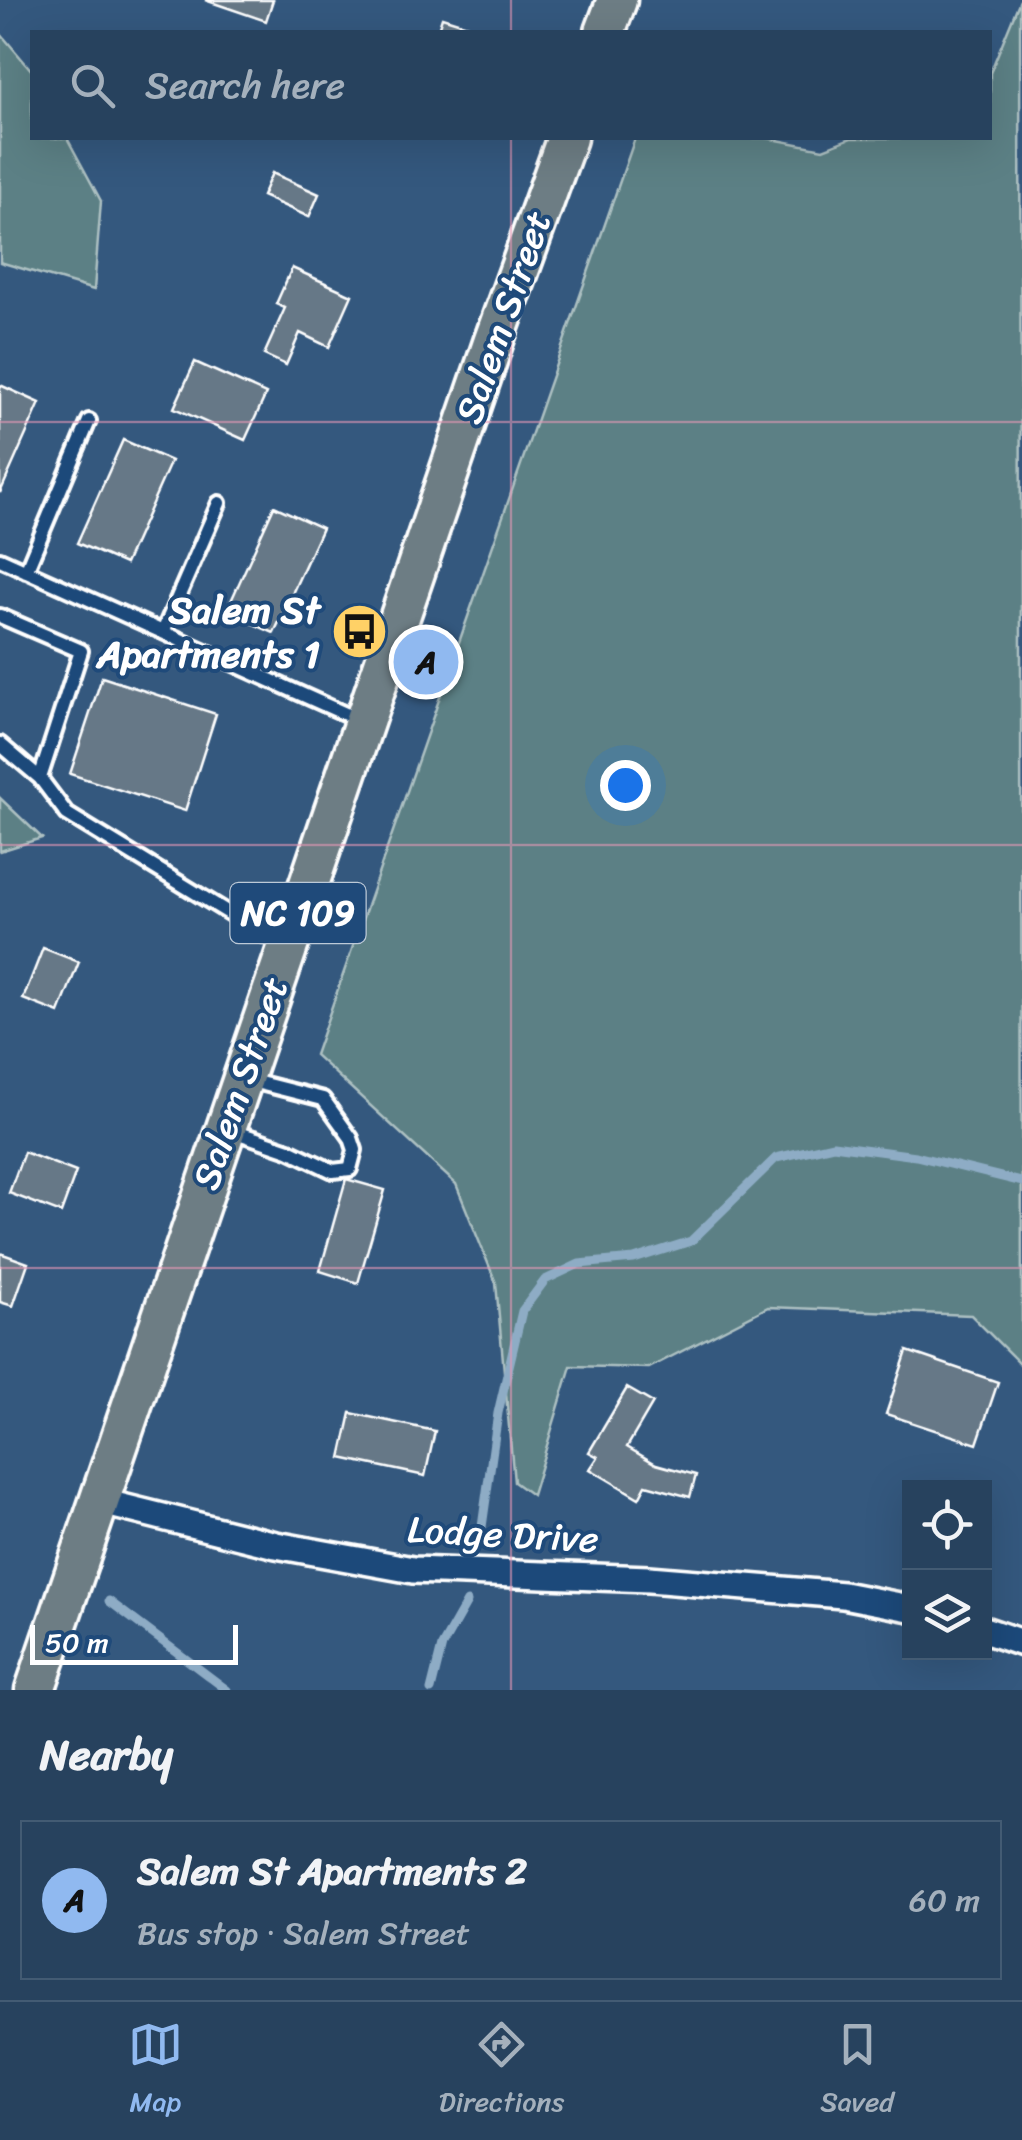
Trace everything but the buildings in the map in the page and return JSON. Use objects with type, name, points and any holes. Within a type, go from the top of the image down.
[{"type":"main road","points":[[606,30],[617,0]]},
{"type":"main road","name":"Salem Street","points":[[35,1690],[363,722],[565,140]]},
{"type":"street","name":"Lodge Drive","points":[[98,1501],[276,1545],[413,1570],[649,1579],[843,1594],[902,1606]]},
{"type":"street","points":[[992,1633],[1022,1643]]},
{"type":"lane","points":[[26,571],[89,421]]},
{"type":"lane","points":[[163,632],[219,503]]},
{"type":"lane","points":[[0,559],[363,722]]},
{"type":"lane","points":[[0,616],[81,651],[40,778]]},
{"type":"lane","points":[[0,744],[40,778],[66,814],[286,949]]},
{"type":"lane","points":[[225,1129],[289,1150],[333,1172],[350,1169],[355,1150],[351,1138],[323,1099],[242,1078]]},
{"type":"green space","points":[[1020,0],[1022,1366],[971,1315],[768,1307],[649,1368],[571,1366],[532,1495],[514,1482],[496,1283],[456,1184],[315,1055],[634,140],[777,140],[823,149],[846,140],[992,140],[992,68]]},
{"type":"green space","points":[[0,33],[30,69],[30,140],[68,140],[101,201],[94,290],[0,262]]},
{"type":"green space","points":[[0,798],[42,838],[0,851]]},
{"type":"waterway","points":[[481,1534],[498,1413],[522,1311],[545,1280],[579,1264],[634,1259],[691,1241],[776,1158],[833,1145],[916,1156],[1022,1182]]},
{"type":"waterway","points":[[109,1601],[227,1690]]},
{"type":"waterway","points":[[431,1690],[442,1646],[467,1602]]},
{"type":"place","name":"Salem St Apartments 1","points":[[359,632]]},
{"type":"place","name":"Salem St Apartments 2","points":[[426,662]]}]
